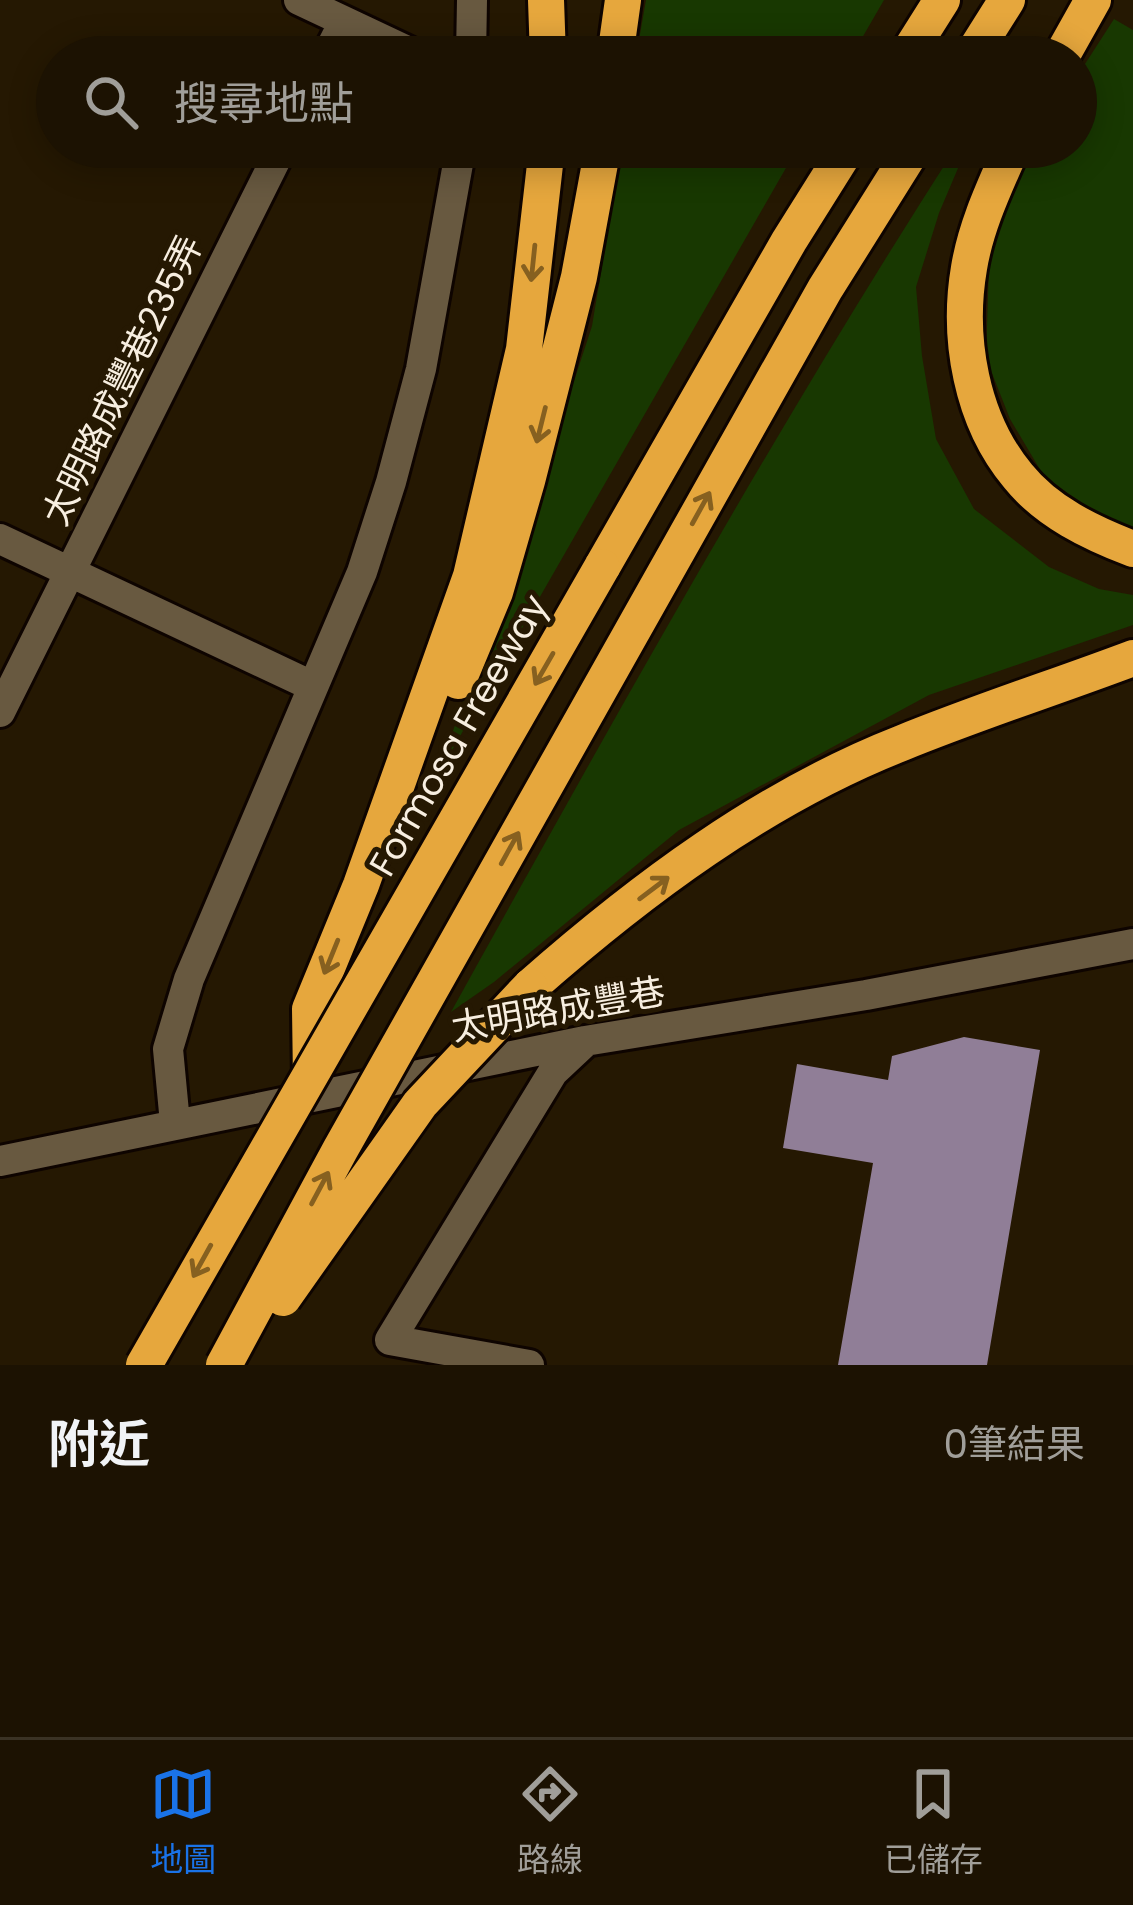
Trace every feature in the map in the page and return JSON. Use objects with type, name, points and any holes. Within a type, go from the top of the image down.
[{"type":"highway","points":[[546,0],[547,36]]},
{"type":"highway","points":[[618,36],[623,0]]},
{"type":"highway","points":[[919,36],[942,0]]},
{"type":"highway","points":[[984,36],[1007,0]]},
{"type":"highway","points":[[1073,36],[1093,0]]},
{"type":"highway","points":[[311,1079],[310,1009],[361,885],[472,576],[524,349],[545,168]]},
{"type":"highway","points":[[361,885],[434,737],[495,592],[579,277],[599,168]]},
{"type":"highway","name":"Formosa Freeway","points":[[144,1365],[835,168]]},
{"type":"highway","points":[[224,1365],[824,289],[901,168]]},
{"type":"highway","points":[[1003,168],[983,214],[970,264],[964,342],[968,369],[985,417],[1018,476],[1074,521],[1133,549]]},
{"type":"highway","points":[[237,1365],[420,1104],[530,987],[586,938],[724,835],[794,796],[900,743],[1133,658]]},
{"type":"street","points":[[299,0],[374,36]]},
{"type":"street","points":[[471,36],[472,0]]},
{"type":"street","points":[[337,36],[344,22]]},
{"type":"street","name":"太明路成豐巷235弄","points":[[0,712],[271,168]]},
{"type":"street","points":[[175,1123],[168,1049],[189,979],[310,685],[362,572],[392,482],[421,369],[457,168]]},
{"type":"street","points":[[0,539],[310,685]]},
{"type":"street","name":"太明路成豐巷","points":[[0,1161],[585,1041],[866,995],[1133,944]]},
{"type":"street","points":[[529,1365],[390,1340],[553,1072],[585,1041]]},
{"type":"green space","points":[[646,0],[884,0],[863,36],[640,36]]},
{"type":"green space","points":[[1114,19],[1133,30],[1133,529],[1102,516],[1045,478],[1010,419],[986,358],[989,263],[999,215],[1022,168],[1097,168],[1097,45]]},
{"type":"green space","points":[[618,168],[786,168],[436,778],[527,525],[592,326]]},
{"type":"green space","points":[[943,168],[958,168],[916,287],[936,439],[974,509],[1049,567],[1099,589],[1133,595],[1133,625],[929,695],[679,830],[451,1012],[634,684]]},
{"type":"building","points":[[964,1037],[1040,1050],[987,1365],[838,1365],[873,1163],[783,1148],[797,1064],[888,1080],[892,1056]]}]
